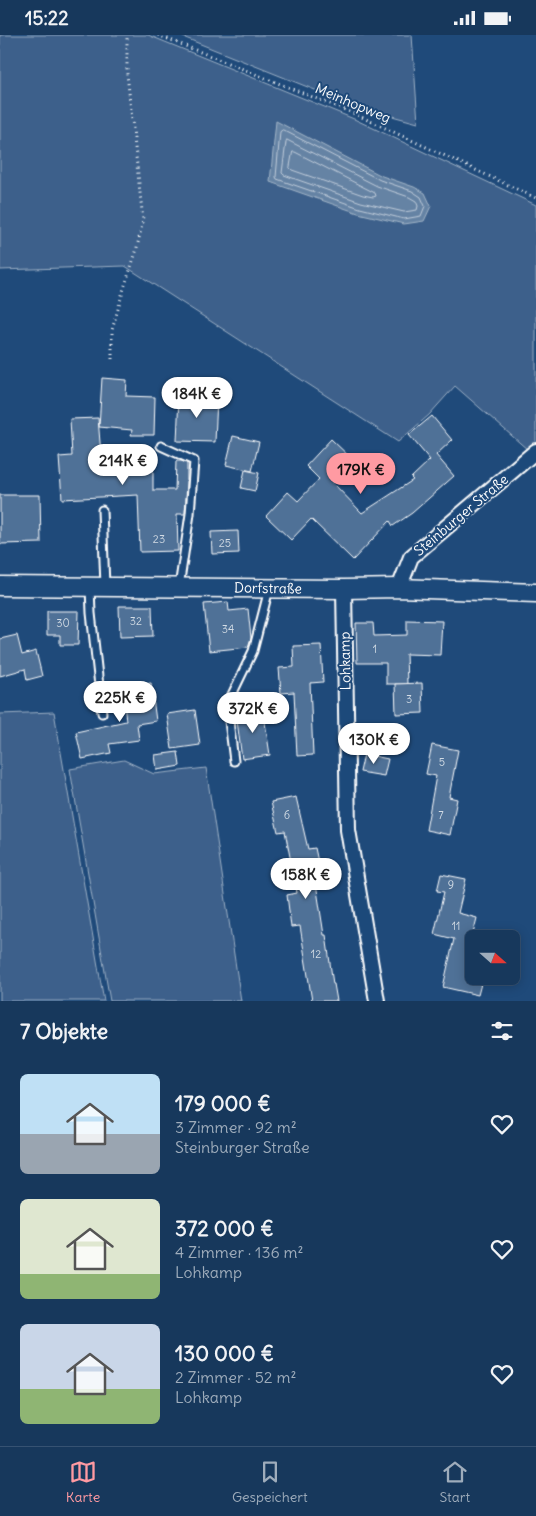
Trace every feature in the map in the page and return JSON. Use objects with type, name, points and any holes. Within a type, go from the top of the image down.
[{"type":"street","name":"Steinburger Straße","points":[[399,588],[411,557],[536,451]]},
{"type":"street","name":"Dorfstraße","points":[[0,586],[399,588],[536,593]]},
{"type":"street","name":"Lohkamp","points":[[344,589],[348,830],[377,1001]]},
{"type":"lane","points":[[161,446],[194,461],[190,514],[179,587]]},
{"type":"lane","points":[[102,510],[98,586],[91,613],[102,713]]},
{"type":"lane","points":[[234,761],[227,705],[253,651],[269,588]]},
{"type":"path","points":[[112,359],[112,330],[136,252],[143,221],[127,74],[127,35]]},
{"type":"path","name":"Meinhopweg","points":[[158,35],[355,115],[536,198]]},
{"type":"shaded area","points":[[0,35],[148,35],[354,119],[536,205],[536,443],[528,450],[455,386],[429,415],[398,442],[125,266],[0,270]]},
{"type":"shaded area","points":[[178,35],[412,35],[418,123],[355,106]]},
{"type":"shaded area","points":[[54,712],[104,1001],[0,1001],[0,714]]},
{"type":"shaded area","points":[[124,760],[154,774],[206,768],[241,1001],[110,1001],[70,769]]},
{"type":"water","points":[[276,121],[382,176],[414,187],[425,193],[431,206],[424,221],[404,224],[358,213],[270,182]]},
{"type":"building","points":[[102,378],[127,380],[126,396],[155,397],[154,435],[131,435],[132,430],[99,427]]},
{"type":"building","points":[[179,396],[217,398],[215,442],[177,441]]},
{"type":"building","points":[[432,416],[452,440],[436,455],[454,476],[412,513],[393,526],[390,521],[353,560],[311,519],[291,540],[266,516],[288,492],[298,501],[319,479],[306,466],[331,439],[354,461],[333,483],[362,513],[413,480],[411,478],[430,460],[409,435]]},
{"type":"building","points":[[98,418],[101,455],[117,455],[117,467],[153,469],[153,490],[175,490],[176,461],[187,463],[185,514],[177,514],[178,551],[140,552],[138,495],[62,499],[59,457],[72,456],[70,419]]},
{"type":"building","points":[[233,436],[259,442],[252,471],[226,465]]},
{"type":"building","points":[[245,470],[259,473],[255,491],[241,488]]},
{"type":"building","points":[[0,495],[40,495],[41,543],[0,544]]},
{"type":"building","points":[[238,531],[239,553],[212,554],[211,532]]},
{"type":"building","points":[[228,602],[229,611],[248,609],[251,638],[248,647],[209,651],[204,604]]},
{"type":"building","points":[[119,606],[152,606],[153,636],[120,637]]},
{"type":"building","points":[[47,611],[79,611],[78,645],[60,645],[60,635],[47,635]]},
{"type":"building","points":[[407,620],[442,621],[440,655],[406,654],[407,684],[386,684],[386,663],[357,663],[356,623],[373,623],[374,636],[407,635]]},
{"type":"building","points":[[17,635],[22,655],[36,651],[42,676],[27,680],[25,669],[0,676],[0,639]]},
{"type":"building","points":[[321,645],[323,682],[310,683],[313,755],[297,756],[294,692],[281,693],[279,668],[294,667],[293,646]]},
{"type":"building","points":[[151,683],[156,721],[137,724],[139,740],[109,744],[111,753],[82,759],[76,732],[126,721],[122,687]]},
{"type":"building","points":[[422,683],[423,713],[396,714],[395,684]]},
{"type":"building","points":[[263,709],[270,755],[242,759],[236,713]]},
{"type":"building","points":[[195,710],[200,745],[172,749],[167,714]]},
{"type":"building","points":[[432,745],[458,750],[449,797],[457,799],[450,835],[426,830],[436,776],[426,774]]},
{"type":"building","points":[[178,752],[180,766],[157,770],[155,755]]},
{"type":"building","points":[[364,754],[388,759],[384,776],[360,772]]},
{"type":"building","points":[[296,797],[308,849],[315,848],[321,876],[315,877],[337,1001],[312,1001],[300,926],[291,927],[287,895],[297,893],[285,831],[278,832],[271,802]]},
{"type":"building","points":[[441,874],[466,879],[458,913],[477,918],[474,930],[465,930],[465,985],[481,985],[478,995],[443,987],[454,939],[434,934],[444,892],[437,891]]}]
